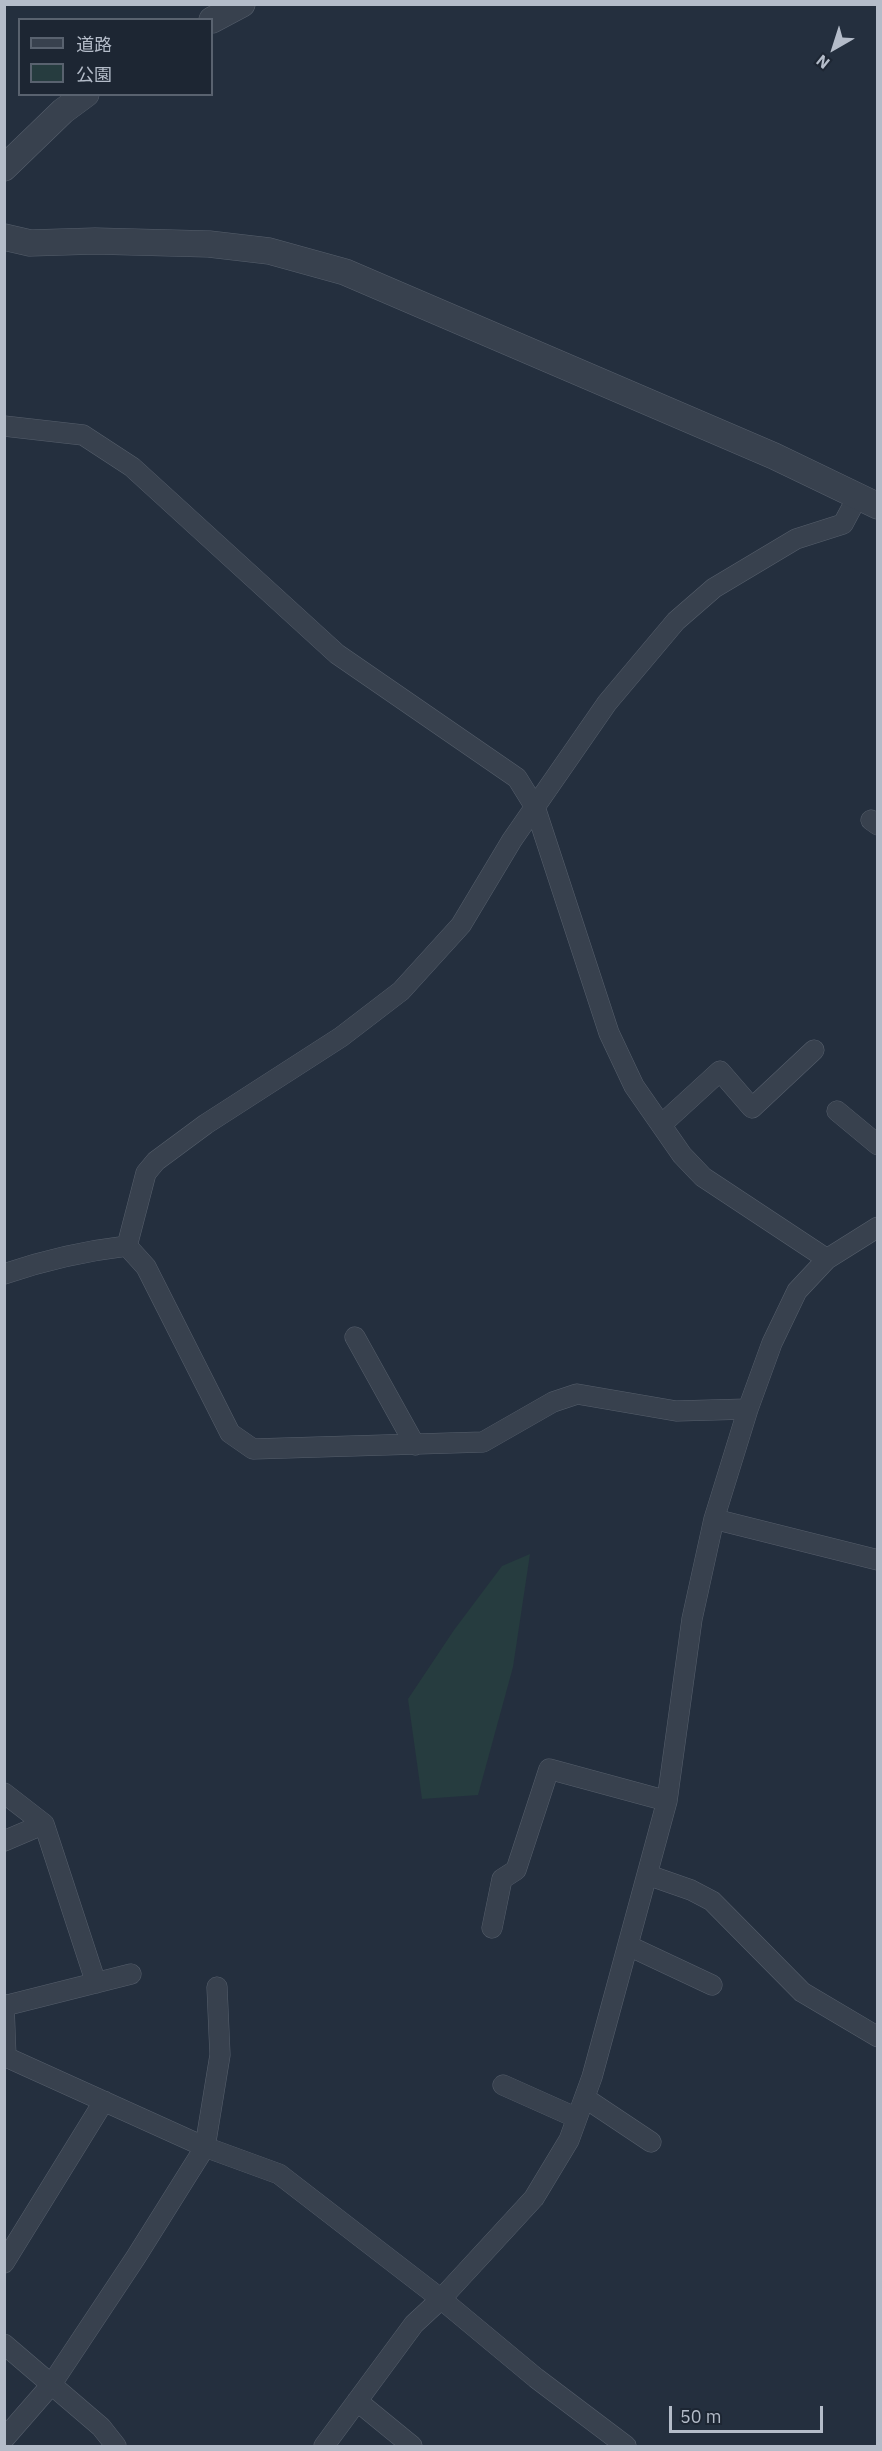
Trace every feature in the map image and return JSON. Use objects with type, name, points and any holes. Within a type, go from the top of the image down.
[{"type":"street","points":[[213,19],[242,4]]},
{"type":"street","points":[[4,168],[63,111],[83,96]]},
{"type":"street","points":[[4,237],[30,243],[95,241],[209,244],[269,251],[345,272],[774,456],[868,501],[843,524],[796,539],[714,588],[676,621],[607,703],[535,807],[461,925],[401,991],[341,1037],[206,1124],[156,1161],[146,1173],[127,1246]]},
{"type":"street","points":[[4,426],[83,435],[132,467],[337,654],[517,778],[535,807],[609,1033],[634,1086],[682,1155],[703,1177],[826,1259]]},
{"type":"street","points":[[661,1125],[720,1071],[752,1108],[814,1050]]},
{"type":"street","points":[[837,1111],[878,1145]]},
{"type":"street","points":[[324,2446],[414,2325],[534,2199],[569,2140],[585,2098],[629,1946],[667,1801],[692,1619],[714,1519],[748,1409],[772,1343],[797,1291],[826,1259],[878,1227]]},
{"type":"street","points":[[4,1274],[47,1260],[127,1246]]},
{"type":"street","points":[[127,1246],[146,1267],[231,1433],[253,1449],[483,1442],[553,1402],[577,1394],[676,1411],[748,1409]]},
{"type":"street","points":[[355,1337],[415,1445]]},
{"type":"street","points":[[714,1519],[878,1560]]},
{"type":"street","points":[[492,1928],[502,1879],[516,1870],[549,1769],[667,1801]]},
{"type":"street","points":[[4,1793],[44,1824],[96,1983]]},
{"type":"street","points":[[4,1841],[44,1824]]},
{"type":"street","points":[[648,1875],[691,1890],[712,1901],[802,1992],[878,2037]]},
{"type":"street","points":[[629,1946],[712,1985]]},
{"type":"street","points":[[131,1974],[5,2006],[5,2059],[205,2147],[279,2174],[441,2299],[536,2378],[626,2446]]},
{"type":"street","points":[[4,2439],[51,2385],[136,2257],[205,2147],[220,2055],[218,1987]]},
{"type":"street","points":[[503,2085],[577,2118]]},
{"type":"street","points":[[585,2098],[651,2142]]},
{"type":"street","points":[[4,2263],[104,2101]]},
{"type":"street","points":[[4,2344],[101,2427],[116,2446]]},
{"type":"street","points":[[357,2401],[412,2446]]},
{"type":"green space","points":[[530,1554],[513,1667],[478,1795],[422,1799],[408,1699],[454,1630],[502,1566]]}]
